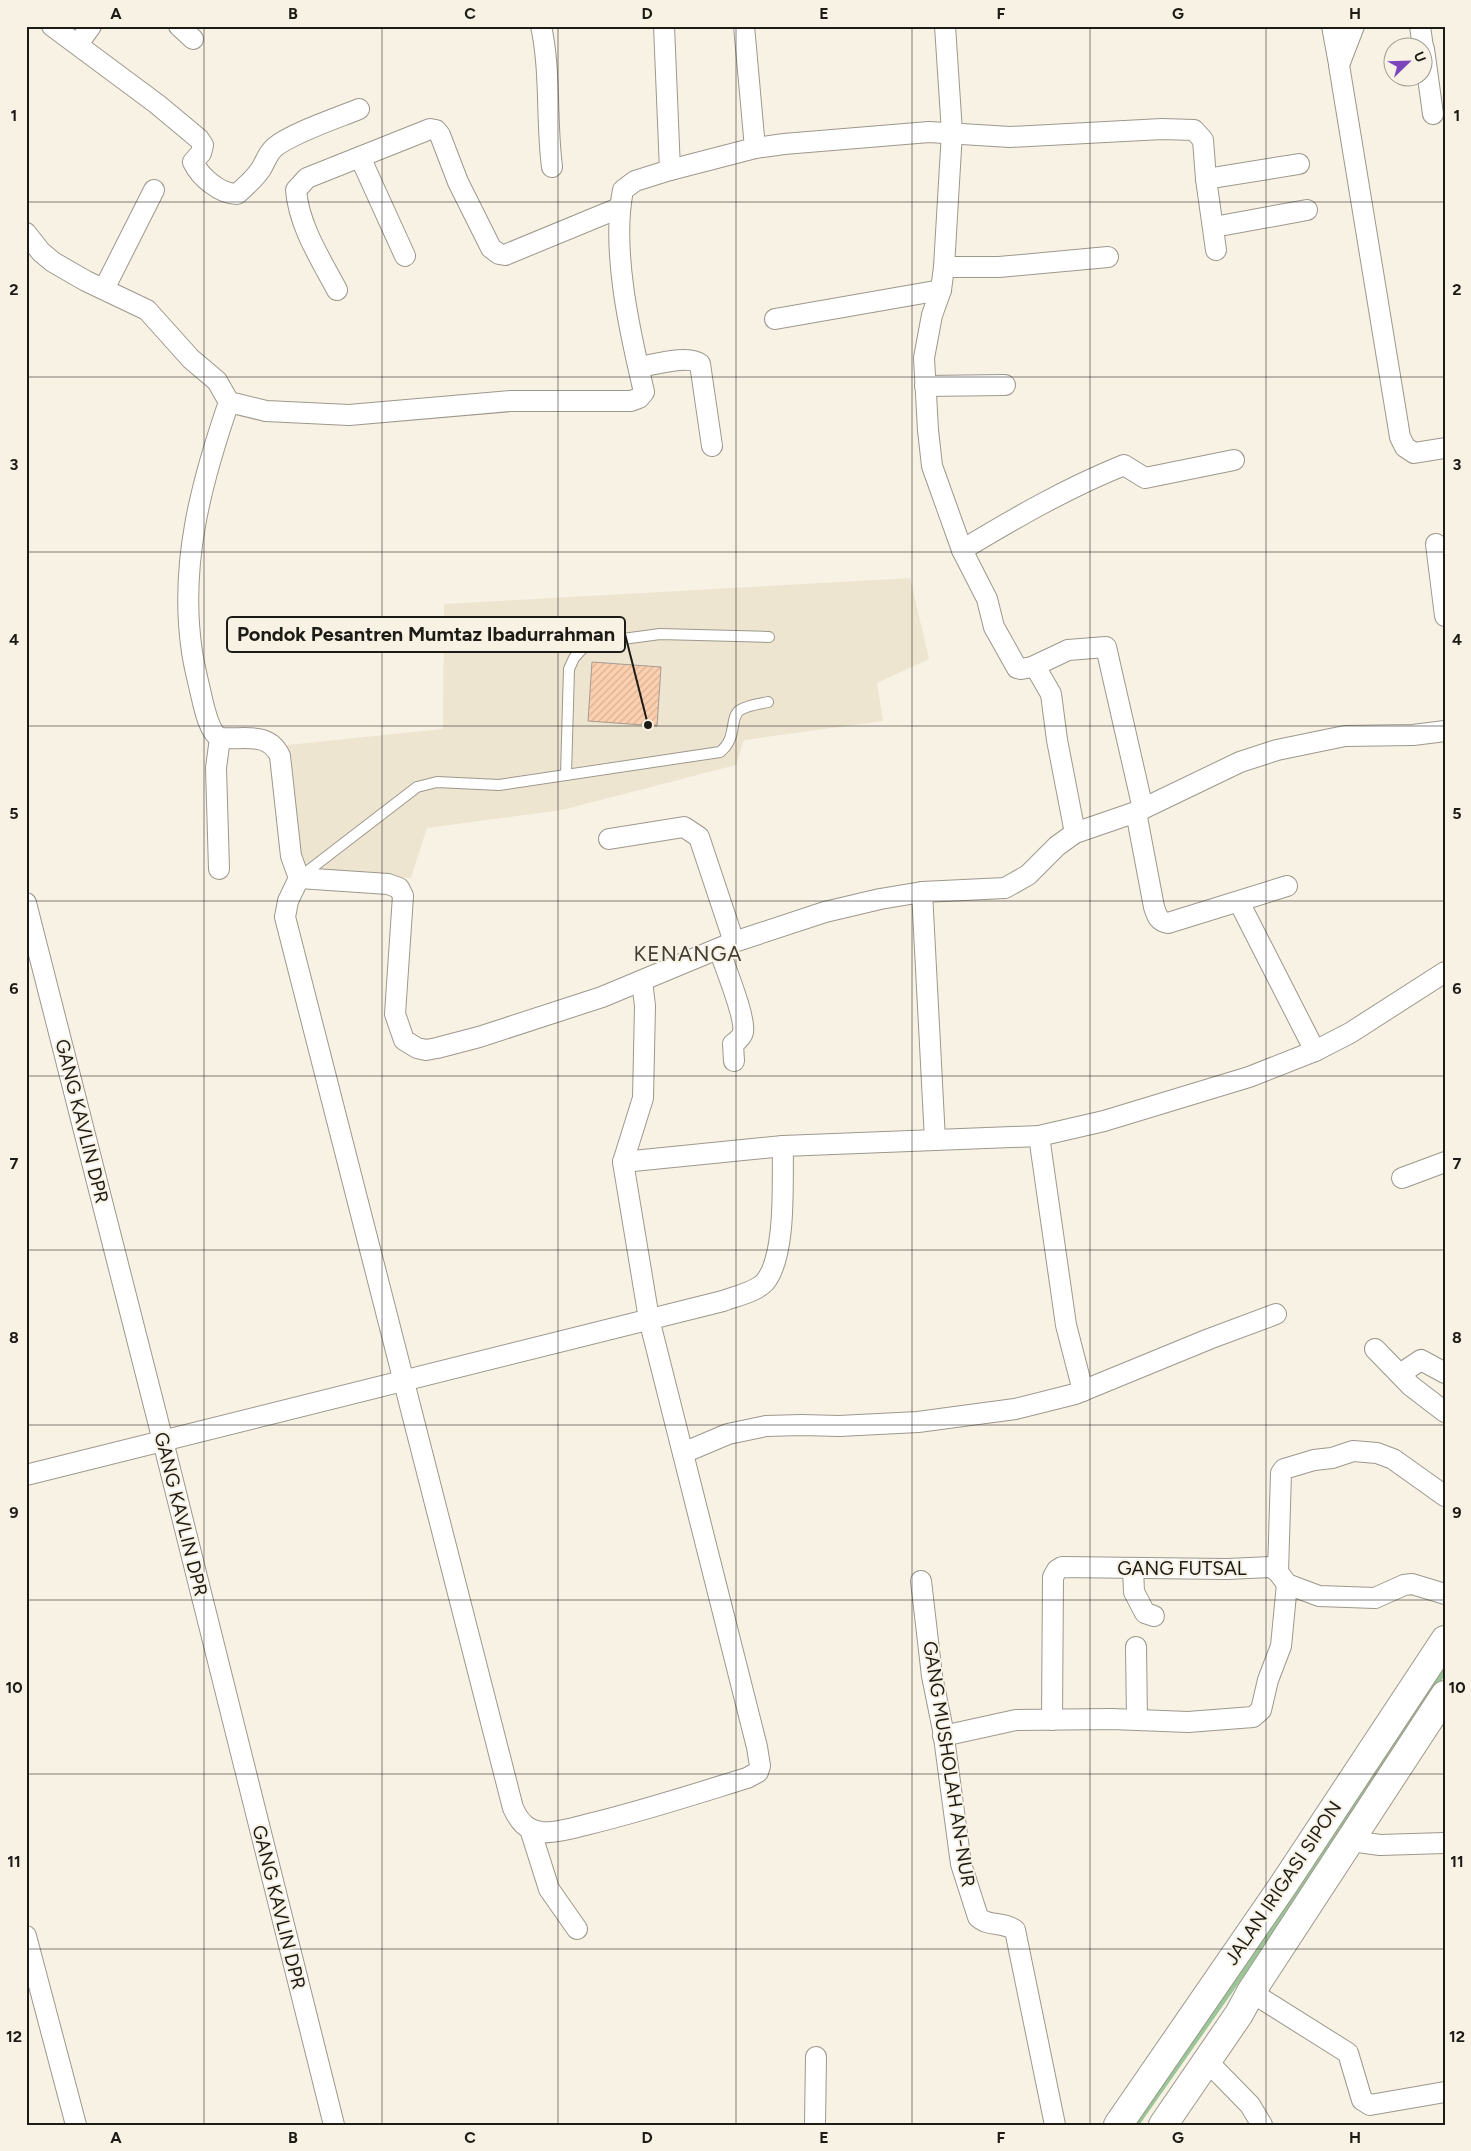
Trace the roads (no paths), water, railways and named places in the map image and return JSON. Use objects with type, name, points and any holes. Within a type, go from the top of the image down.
[{"type":"street","points":[[52,26],[157,104],[199,139],[203,145],[201,153],[194,162],[197,170],[216,187],[228,194],[237,194],[260,170],[266,156],[276,146],[314,127],[359,109]]},
{"type":"street","points":[[78,44],[91,26]]},
{"type":"street","points":[[541,26],[552,167]]},
{"type":"street","points":[[664,26],[670,170]]},
{"type":"street","points":[[744,26],[755,148]]},
{"type":"street","points":[[945,26],[952,132],[944,267],[941,290],[932,316],[924,358],[932,466],[962,550],[987,599],[994,627],[1018,668],[1032,667],[1068,650],[1106,647],[1139,810],[1157,917],[1161,921],[1168,923],[1287,886]]},
{"type":"street","points":[[1332,26],[1340,65],[1400,437],[1405,447],[1414,453],[1445,448]]},
{"type":"street","points":[[1340,65],[1354,26]]},
{"type":"street","points":[[1429,88],[1433,114]]},
{"type":"street","points":[[337,290],[304,227],[297,203],[296,190],[307,178],[430,129],[436,130],[490,248],[499,254],[505,255],[619,208]]},
{"type":"street","points":[[26,233],[41,252],[54,262],[147,310],[191,359],[217,381],[229,402],[266,411],[349,416],[511,400],[631,401],[639,398],[644,392],[623,286],[619,208],[623,190],[635,181],[755,148],[848,138],[952,132],[1010,137],[1162,129],[1194,130],[1203,140],[1206,179],[1216,250]]},
{"type":"street","points":[[360,157],[405,256]]},
{"type":"street","points":[[1206,179],[1300,164]]},
{"type":"street","points":[[104,289],[154,190]]},
{"type":"street","points":[[1214,226],[1307,210]]},
{"type":"street","points":[[944,267],[999,267],[1108,257]]},
{"type":"street","points":[[775,320],[941,290]]},
{"type":"street","points":[[639,368],[687,359],[697,361],[700,364],[712,446]]},
{"type":"street","points":[[925,386],[1005,385]]},
{"type":"street","points":[[229,402],[208,462],[195,518],[188,583],[192,652],[205,710],[214,732],[220,738],[266,739],[276,746],[280,756],[291,856],[299,878],[288,901],[285,917],[514,1808],[521,1823],[530,1829],[542,1833],[626,1815],[748,1778],[758,1772],[760,1766],[757,1747],[649,1319],[623,1162],[643,1098],[645,1006],[642,981]]},
{"type":"street","points":[[962,550],[1017,517],[1080,483],[1124,465],[1145,478],[1234,460]]},
{"type":"street","points":[[1436,544],[1445,616]]},
{"type":"street","points":[[1032,667],[1039,671],[1051,694],[1057,740],[1074,833]]},
{"type":"street","points":[[299,878],[388,884],[399,888],[403,896],[395,1014],[404,1040],[417,1048],[426,1050],[479,1037],[602,997],[726,946],[825,912],[880,899],[922,892],[1005,888],[1028,875],[1057,846],[1074,833],[1139,810],[1240,762],[1276,750],[1345,736],[1445,731]]},
{"type":"street","points":[[219,869],[216,768],[220,738]]},
{"type":"street","points":[[609,839],[684,827],[690,829],[698,837],[706,854],[743,1028],[742,1034],[734,1044],[734,1060]]},
{"type":"street","points":[[922,892],[935,1140]]},
{"type":"street","points":[[1239,902],[1315,1052]]},
{"type":"street","name":"GANG KAVLIN DPR","points":[[26,903],[334,2125]]},
{"type":"street","points":[[623,1162],[783,1146],[1040,1136],[1104,1121],[1250,1077],[1315,1052],[1350,1033],[1445,972]]},
{"type":"street","points":[[1040,1136],[1066,1325],[1083,1391]]},
{"type":"street","points":[[26,1475],[723,1301],[748,1292],[764,1282],[773,1266],[780,1243],[783,1146]]},
{"type":"street","points":[[1402,1178],[1445,1162]]},
{"type":"street","points":[[683,1453],[728,1434],[766,1426],[802,1424],[839,1426],[918,1422],[1015,1409],[1083,1391],[1209,1339],[1276,1314]]},
{"type":"street","points":[[1375,1349],[1411,1386],[1445,1412]]},
{"type":"street","points":[[1400,1374],[1421,1360],[1445,1373]]},
{"type":"street","points":[[944,1736],[1016,1720],[1188,1722],[1253,1717],[1261,1710],[1268,1680],[1280,1646],[1283,1578],[1281,1473],[1284,1469],[1314,1460],[1332,1458],[1352,1451],[1377,1453],[1393,1459],[1445,1496]]},
{"type":"street","name":"GANG FUTSAL","points":[[1052,1720],[1054,1577],[1056,1570],[1062,1567],[1271,1567],[1283,1578],[1319,1596],[1376,1598],[1404,1585],[1412,1584],[1445,1594]]},
{"type":"street","points":[[1133,1568],[1134,1592],[1145,1613],[1154,1616]]},
{"type":"street","name":"GANG MUSHOLAH AN-NUR","points":[[921,1581],[932,1676],[944,1736],[961,1864],[974,1909],[981,1920],[987,1923],[1005,1924],[1015,1930],[1055,2125]]},
{"type":"street","name":"JALAN IRIGASI SIPON","points":[[1118,2125],[1289,1876],[1445,1640]]},
{"type":"street","points":[[1136,1647],[1137,1720]]},
{"type":"street","name":"JALAN IRIGASI SIPON","points":[[1163,2125],[1239,2014],[1251,1992],[1445,1695]]},
{"type":"street","points":[[530,1829],[548,1890],[577,1929]]},
{"type":"street","points":[[1351,1841],[1380,1845],[1445,1843]]},
{"type":"street","points":[[26,1936],[76,2125]]},
{"type":"street","points":[[1251,1992],[1348,2053],[1362,2100],[1370,2105],[1445,2092]]},
{"type":"street","points":[[816,2057],[816,2125]]},
{"type":"street","points":[[1206,2060],[1250,2105],[1262,2125]]},
{"type":"lane","points":[[566,775],[570,669],[574,658],[583,648],[608,641],[660,634],[769,637]]},
{"type":"lane","points":[[299,878],[417,787],[437,782],[499,785],[720,752],[732,738],[735,715],[739,711],[768,702]]},
{"type":"waterway","points":[[1136,2125],[1288,1908],[1445,1670]]},
{"type":"place","name":"Pondok Pesantren Mumtaz Ibadurrahman","points":[[648,725]]},
{"type":"district","name":"KENANGA","points":[[688,953]]}]
